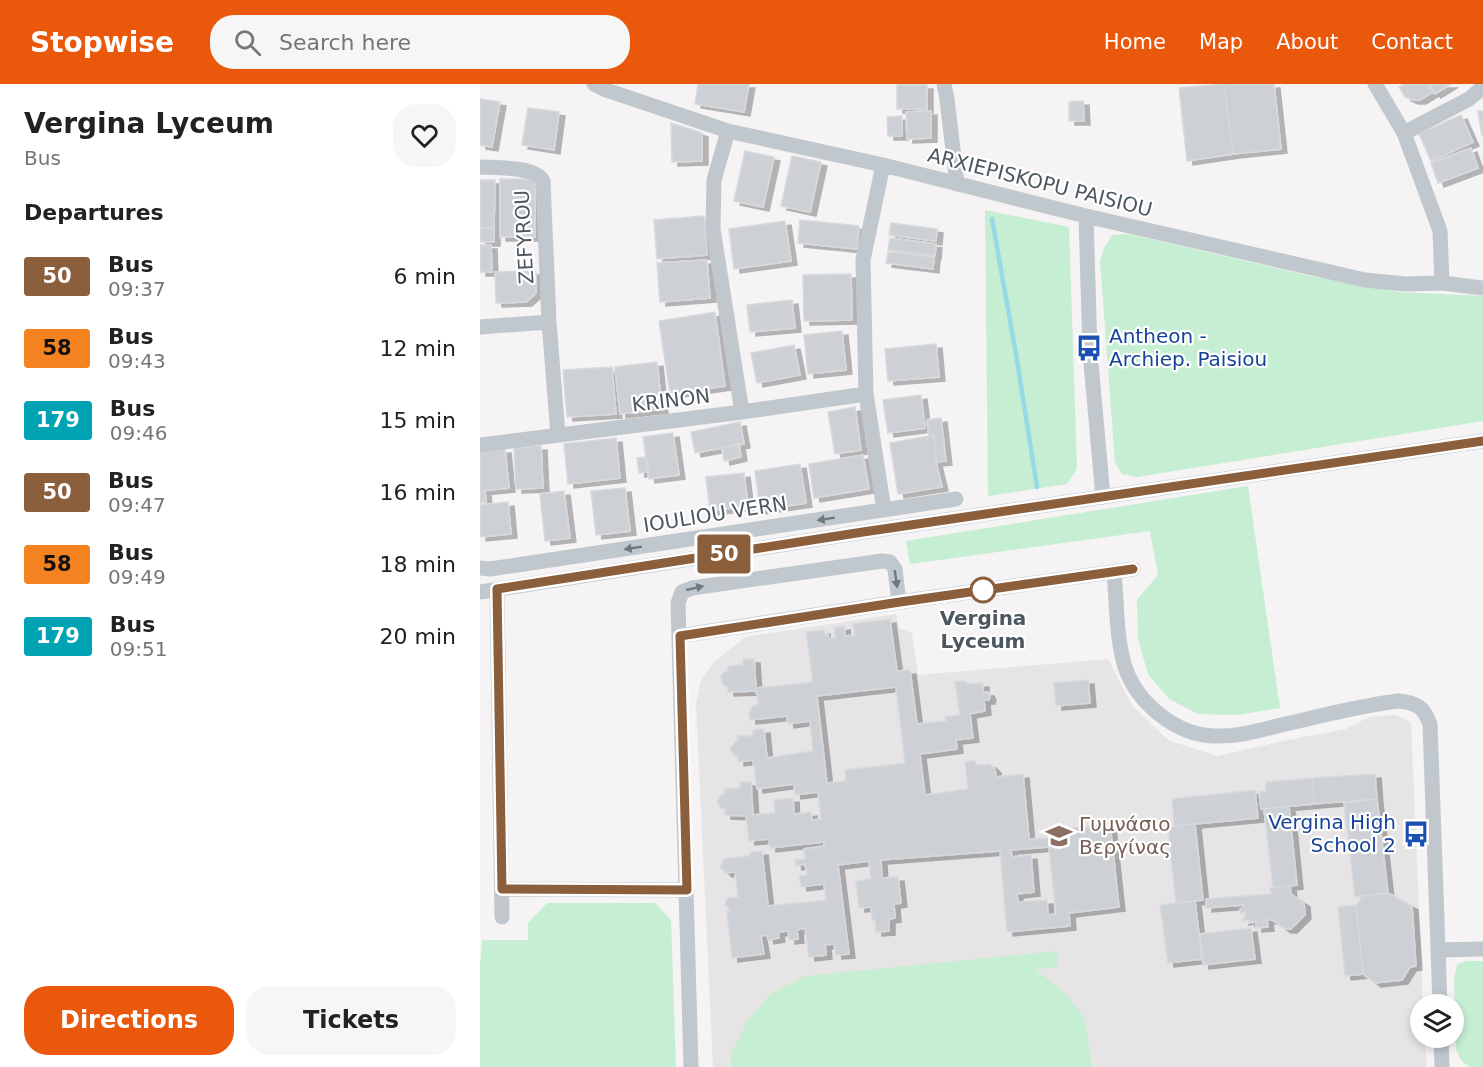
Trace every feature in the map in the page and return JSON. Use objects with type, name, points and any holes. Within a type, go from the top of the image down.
[{"type":"street","name":"ARXIEPISKOPU PAISIOU","points":[[594,84],[728,131],[883,165],[1086,216],[1365,280],[1405,284],[1442,283],[1483,288]]},
{"type":"street","points":[[944,84],[957,184]]},
{"type":"street","points":[[1375,84],[1404,133],[1440,231],[1442,283]]},
{"type":"street","points":[[1404,133],[1469,99],[1483,87]]},
{"type":"street","points":[[728,131],[714,180],[713,229],[742,412]]},
{"type":"street","points":[[883,165],[863,260],[866,394],[884,510]]},
{"type":"street","name":"ZEFYROU","points":[[480,167],[530,171],[541,177],[544,186],[549,322],[558,435]]},
{"type":"street","points":[[1086,216],[1090,352],[1103,497]]},
{"type":"street","points":[[480,327],[549,322]]},
{"type":"street","name":"KRINON","points":[[480,445],[866,394]]},
{"type":"street","points":[[480,592],[863,532],[1479,442]]},
{"type":"street","name":"IOULIOU VERN","points":[[480,568],[490,569],[956,499]]},
{"type":"street","points":[[691,1067],[678,603],[682,592],[692,588],[882,561],[890,562],[895,569],[900,602]]},
{"type":"street","points":[[680,636],[1133,569]]},
{"type":"street","points":[[1114,572],[1121,650],[1126,670],[1140,695],[1155,710],[1176,725],[1202,734],[1227,736],[1387,702],[1408,702],[1419,706],[1425,712],[1430,724],[1440,994]]},
{"type":"street","points":[[497,589],[502,917]]},
{"type":"street","points":[[502,889],[687,890]]},
{"type":"street","points":[[1438,950],[1483,949]]},
{"type":"street","points":[[1441,1048],[1442,1067]]},
{"type":"shaded area","name":"Γυμνάσιο Βεργίνας","points":[[896,614],[899,628],[912,633],[918,675],[1108,659],[1132,705],[1168,740],[1217,756],[1346,729],[1369,717],[1396,715],[1411,722],[1423,994],[1410,994],[1410,1048],[1426,1048],[1427,1067],[713,1067],[696,704],[701,680],[714,662],[745,637]]},
{"type":"green space","points":[[985,210],[1069,227],[1077,469],[1067,484],[988,496]]},
{"type":"green space","points":[[1129,234],[1306,275],[1399,292],[1483,296],[1483,421],[1137,477],[1122,474],[1115,462],[1100,261],[1104,248],[1112,235]]},
{"type":"green space","points":[[1248,486],[1280,708],[1237,715],[1198,714],[1169,699],[1148,674],[1138,639],[1137,600],[1158,575],[1150,531],[910,564],[906,541]]},
{"type":"green space","points":[[547,903],[655,903],[671,920],[676,1067],[480,1067],[482,940],[528,940],[528,923]]},
{"type":"green space","points":[[1058,951],[1058,967],[1035,969],[1067,995],[1085,1019],[1092,1067],[731,1067],[731,1055],[748,1020],[770,994],[805,976]]},
{"type":"green space","points":[[1466,961],[1483,961],[1483,1067],[1469,1067],[1461,1060],[1456,1050],[1456,1048],[1464,1048],[1464,994],[1454,994],[1457,965]]},
{"type":"building","points":[[698,84],[749,84],[744,112],[695,104]]},
{"type":"building","points":[[1224,84],[1233,154],[1187,161],[1179,88]]},
{"type":"building","points":[[1224,84],[1274,84],[1281,149],[1233,154]]},
{"type":"building","points":[[1405,84],[1428,84],[1433,92],[1420,100],[1412,100],[1405,97],[1399,87]]},
{"type":"building","points":[[1429,84],[1451,84],[1435,94]]},
{"type":"building","points":[[897,85],[927,85],[927,109],[897,109]]},
{"type":"building","points":[[480,99],[500,102],[492,147],[480,145]]},
{"type":"building","points":[[1083,101],[1084,121],[1069,121],[1069,102]]},
{"type":"building","points":[[528,108],[559,112],[554,150],[522,145]]},
{"type":"building","points":[[931,111],[931,138],[907,139],[906,112]]},
{"type":"building","points":[[1478,111],[1483,111],[1482,136]]},
{"type":"building","points":[[1461,115],[1473,142],[1431,161],[1419,134]]},
{"type":"building","points":[[902,116],[902,136],[888,136],[887,117]]},
{"type":"building","points":[[671,123],[702,133],[702,161],[672,162]]},
{"type":"building","points":[[1471,148],[1478,168],[1438,183],[1431,163]]},
{"type":"building","points":[[745,151],[774,157],[763,207],[734,201]]},
{"type":"building","points":[[792,156],[821,162],[810,212],[781,206]]},
{"type":"building","points":[[500,179],[535,179],[535,237],[500,237]]},
{"type":"building","points":[[480,180],[495,180],[494,228],[480,227]]},
{"type":"building","points":[[704,216],[707,255],[657,259],[654,220]]},
{"type":"building","points":[[800,220],[859,226],[857,249],[798,243]]},
{"type":"building","points":[[785,221],[791,261],[734,269],[729,229]]},
{"type":"building","points":[[891,223],[937,229],[936,241],[889,235]]},
{"type":"building","points":[[480,228],[494,228],[494,242],[480,242]]},
{"type":"building","points":[[890,238],[936,244],[935,256],[888,250]]},
{"type":"building","points":[[480,245],[491,245],[492,272],[480,272]]},
{"type":"building","points":[[888,252],[934,257],[933,269],[886,263]]},
{"type":"building","points":[[707,260],[710,298],[660,302],[657,263]]},
{"type":"building","points":[[536,271],[536,293],[526,302],[496,303],[495,272]]},
{"type":"building","points":[[851,274],[852,320],[804,321],[803,275]]},
{"type":"building","points":[[792,300],[795,328],[750,332],[747,305]]},
{"type":"building","points":[[715,312],[725,386],[670,394],[659,321]]},
{"type":"building","points":[[842,331],[846,370],[808,374],[804,335]]},
{"type":"building","points":[[936,344],[939,377],[888,381],[885,349]]},
{"type":"building","points":[[794,345],[800,375],[757,383],[751,353]]},
{"type":"building","points":[[657,362],[662,409],[620,414],[615,367]]},
{"type":"building","points":[[612,367],[616,414],[567,417],[563,370]]},
{"type":"building","points":[[921,395],[925,428],[888,433],[883,400]]},
{"type":"building","points":[[855,407],[861,450],[835,454],[828,412]]},
{"type":"building","points":[[941,418],[946,461],[936,462],[934,436],[929,436],[927,420]]},
{"type":"building","points":[[740,422],[744,444],[695,453],[691,432]]},
{"type":"building","points":[[673,433],[679,475],[649,479],[643,437]]},
{"type":"building","points":[[934,436],[936,462],[942,487],[898,494],[890,443]]},
{"type":"building","points":[[616,438],[620,478],[568,484],[564,444]]},
{"type":"building","points":[[739,444],[741,457],[724,461],[722,448]]},
{"type":"building","points":[[541,446],[543,488],[516,489],[514,448]]},
{"type":"building","points":[[505,449],[509,488],[480,491],[480,451]]},
{"type":"building","points":[[863,455],[869,489],[814,498],[809,464]]},
{"type":"building","points":[[646,457],[649,471],[639,473],[637,458]]},
{"type":"building","points":[[800,464],[806,503],[760,510],[755,471]]},
{"type":"building","points":[[744,473],[748,506],[710,511],[706,477]]},
{"type":"building","points":[[625,488],[630,531],[596,535],[591,491]]},
{"type":"building","points":[[480,491],[485,491],[486,502],[480,503]]},
{"type":"building","points":[[564,491],[570,538],[545,541],[540,494]]},
{"type":"building","points":[[508,502],[511,534],[480,537],[480,505]]},
{"type":"building","points":[[890,619],[897,671],[910,670],[917,724],[946,721],[945,717],[960,715],[955,682],[983,683],[983,692],[988,692],[990,696],[989,700],[984,700],[985,711],[970,714],[973,738],[956,740],[957,749],[920,754],[925,795],[968,789],[965,762],[975,761],[976,766],[990,764],[995,769],[996,777],[1023,774],[1029,839],[1048,838],[1047,831],[1110,824],[1119,907],[1069,913],[1070,926],[1007,932],[1000,851],[881,860],[882,878],[898,877],[901,903],[894,904],[895,918],[889,919],[889,931],[876,932],[871,907],[859,908],[856,881],[871,879],[869,861],[838,865],[849,954],[836,955],[834,944],[825,945],[826,955],[809,957],[805,928],[797,930],[798,939],[789,940],[788,931],[778,932],[779,938],[768,940],[767,935],[761,936],[764,954],[732,958],[727,912],[730,911],[725,904],[728,898],[738,897],[735,872],[726,873],[720,867],[724,859],[749,856],[752,852],[762,851],[768,906],[826,900],[824,884],[801,887],[799,876],[807,875],[805,864],[796,866],[795,860],[805,859],[804,849],[824,846],[824,842],[770,848],[769,839],[749,841],[746,816],[725,815],[725,809],[722,809],[717,802],[722,794],[725,794],[724,789],[740,788],[740,782],[751,782],[753,815],[775,813],[774,800],[793,798],[794,814],[811,812],[812,820],[821,819],[818,792],[795,795],[794,784],[757,789],[753,760],[738,762],[738,756],[735,756],[730,749],[738,741],[737,736],[753,736],[753,730],[764,729],[767,758],[813,751],[810,721],[788,724],[787,716],[750,720],[749,713],[752,707],[759,703],[756,691],[728,692],[728,686],[722,682],[721,676],[728,671],[728,666],[743,665],[743,659],[754,659],[756,688],[813,682],[806,632],[824,630],[824,635],[828,634],[829,639],[836,638],[834,628],[844,626],[845,636],[855,635],[853,624]],"holes":[[[896,687],[905,763],[845,770],[846,781],[827,783],[817,696]],[[1049,847],[1056,914],[1048,915],[1047,900],[1018,902],[1017,894],[1034,892],[1031,855],[1012,857],[1011,850]]]},
{"type":"building","points":[[1088,680],[1090,703],[1056,706],[1054,683]]},
{"type":"building","points":[[1375,774],[1377,799],[1314,804],[1313,778]]},
{"type":"building","points":[[1313,778],[1314,804],[1261,809],[1259,792],[1266,791],[1266,782]]},
{"type":"building","points":[[1255,790],[1258,818],[1174,826],[1172,799]]},
{"type":"building","points":[[1377,799],[1388,893],[1355,897],[1344,803]]},
{"type":"building","points":[[1289,806],[1297,885],[1273,888],[1264,809]]},
{"type":"building","points":[[1195,824],[1203,900],[1176,903],[1168,827]]},
{"type":"building","points":[[1290,886],[1291,894],[1304,903],[1305,915],[1291,929],[1285,929],[1272,920],[1267,920],[1268,927],[1256,928],[1256,922],[1243,921],[1245,912],[1241,913],[1240,910],[1244,905],[1206,908],[1206,899],[1271,894],[1270,888]]},
{"type":"building","points":[[1388,893],[1412,906],[1416,966],[1410,967],[1402,980],[1375,983],[1363,974],[1356,905],[1363,896]]},
{"type":"building","points":[[1195,901],[1202,959],[1168,963],[1160,905]]},
{"type":"building","points":[[1356,905],[1363,974],[1345,976],[1338,907]]},
{"type":"building","points":[[1251,928],[1255,959],[1203,965],[1200,934]]},
{"type":"waterway","points":[[992,219],[1037,487]]},
{"type":"bus line","name":"50","points":[[1133,569],[680,636],[687,890],[502,889],[497,589],[863,532],[1483,441]]},
{"type":"place","name":"Antheon - Archiep. Paisiou","points":[[1089,348]]},
{"type":"place","name":"Vergina Lyceum","points":[[983,590]]},
{"type":"place","name":"Vergina High School 2","points":[[1416,834]]},
{"type":"place","name":"Γυμνάσιο Βεργίνας","points":[[1059,836]]}]
